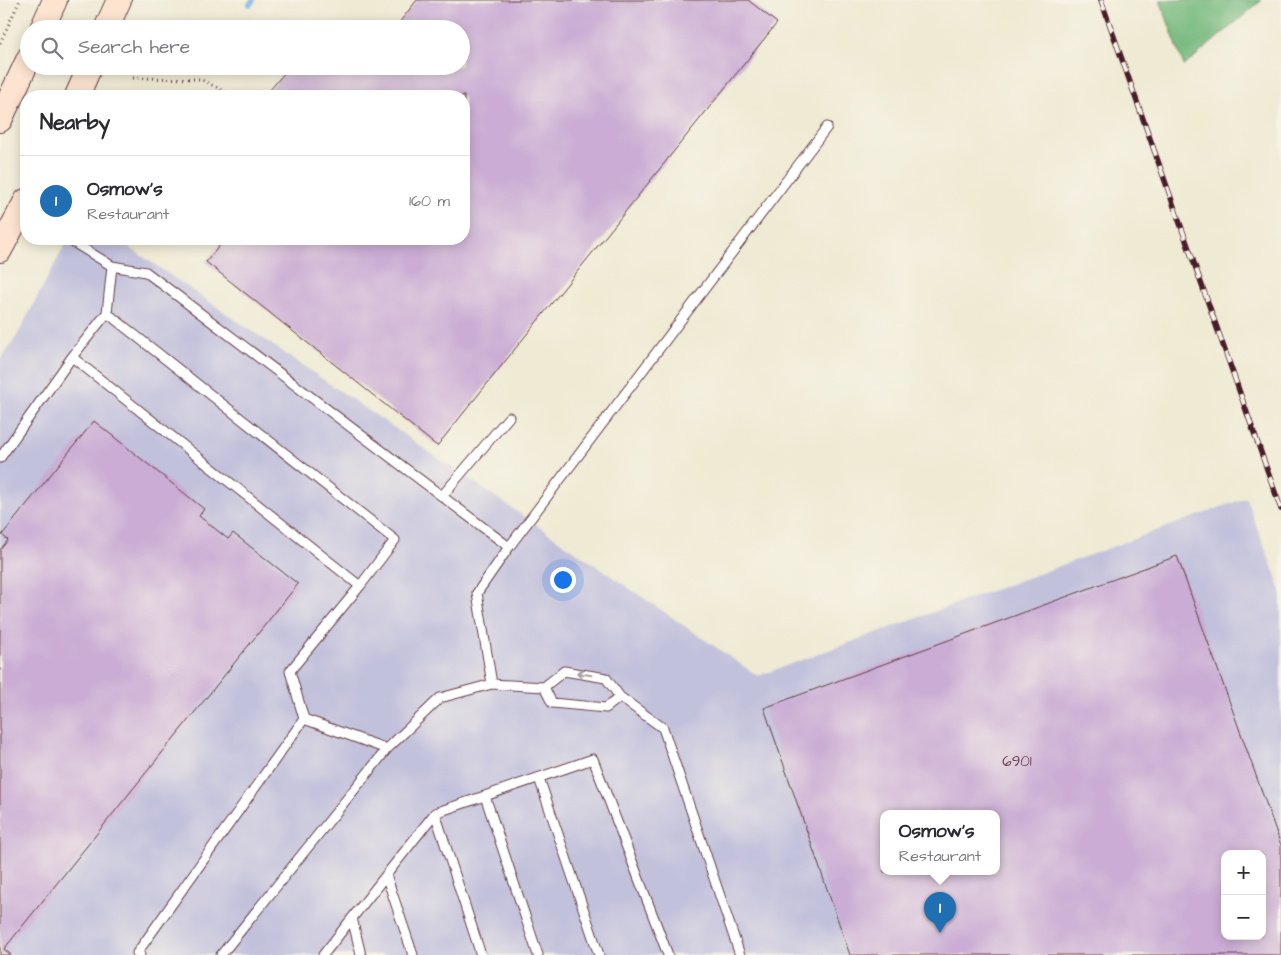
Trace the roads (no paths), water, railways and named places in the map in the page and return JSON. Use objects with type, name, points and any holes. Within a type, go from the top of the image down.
[{"type":"main road","points":[[46,20],[56,0]]},
{"type":"main road","points":[[110,20],[119,0]]},
{"type":"main road","points":[[0,120],[21,75]]},
{"type":"main road","points":[[80,90],[86,75]]},
{"type":"main road","points":[[0,250],[20,216]]},
{"type":"lane","points":[[492,684],[477,593],[509,547],[827,127]]},
{"type":"lane","points":[[78,245],[112,266],[146,272],[509,547]]},
{"type":"lane","points":[[0,458],[72,357],[107,313],[112,266]]},
{"type":"lane","points":[[107,313],[396,540],[290,671],[304,719]]},
{"type":"lane","points":[[72,357],[360,586]]},
{"type":"lane","points":[[442,496],[509,417]]},
{"type":"lane","points":[[221,955],[387,749],[440,698],[492,684],[544,687],[564,671],[606,678],[620,697],[663,728],[740,955]]},
{"type":"lane","points":[[544,687],[552,703],[606,708],[620,697]]},
{"type":"lane","points":[[304,719],[387,749]]},
{"type":"lane","points":[[137,954],[304,719]]},
{"type":"lane","points":[[323,955],[435,813],[593,759],[668,955]]},
{"type":"lane","points":[[539,778],[599,955]]},
{"type":"lane","points":[[485,796],[538,955]]},
{"type":"lane","points":[[435,813],[481,955]]},
{"type":"lane","points":[[386,875],[413,955]]},
{"type":"lane","points":[[352,918],[361,955]]},
{"type":"waterway","points":[[250,4],[253,0]]},
{"type":"railway","points":[[1101,0],[1281,509]]},
{"type":"place","name":"Osmow's","points":[[940,933]]}]
